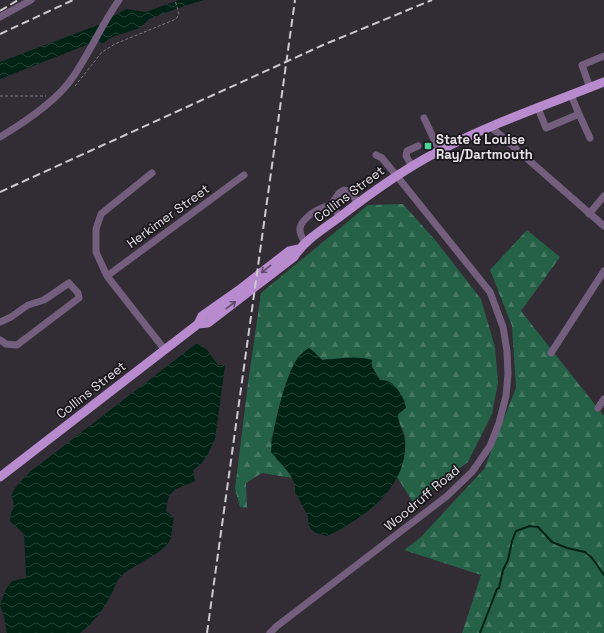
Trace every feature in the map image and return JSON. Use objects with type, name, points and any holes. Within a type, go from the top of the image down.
[{"type":"main road","name":"Collins Street","points":[[0,477],[198,324],[202,316],[239,290],[289,251],[302,246],[396,175],[439,150],[491,127],[604,82]]},
{"type":"street","points":[[0,18],[31,0]]},
{"type":"street","points":[[0,138],[18,126],[58,94],[72,78],[119,0]]},
{"type":"street","points":[[590,88],[582,65],[604,56]]},
{"type":"street","points":[[571,95],[590,138]]},
{"type":"street","points":[[538,108],[546,128],[579,114]]},
{"type":"street","points":[[424,118],[439,150]]},
{"type":"street","points":[[491,127],[604,226]]},
{"type":"street","points":[[412,166],[406,156],[407,151],[418,146]]},
{"type":"street","name":"Woodruff Road","points":[[270,633],[277,626],[447,496],[472,472],[490,446],[499,423],[506,396],[508,374],[507,351],[503,327],[490,292],[382,158],[376,155]]},
{"type":"street","points":[[152,173],[101,214],[96,229],[96,252],[107,276],[165,350]]},
{"type":"street","name":"Herkimer Street","points":[[107,276],[244,175]]},
{"type":"street","points":[[302,246],[300,225],[303,220],[320,207],[331,205],[344,190],[349,191],[358,203]]},
{"type":"street","points":[[589,214],[604,196]]},
{"type":"street","points":[[331,205],[340,216]]},
{"type":"street","points":[[551,353],[604,271]]},
{"type":"street","points":[[0,322],[11,317],[28,305],[44,300],[69,283],[78,293],[79,298],[17,345],[6,344],[0,340]]},
{"type":"street","points":[[598,408],[604,399]]},
{"type":"path","points":[[74,88],[106,48],[176,18],[178,16],[178,10],[174,0]]},
{"type":"path","points":[[0,96],[51,96]]},
{"type":"green space","points":[[403,204],[436,241],[481,299],[495,347],[498,383],[492,414],[468,462],[414,504],[397,477],[405,452],[405,437],[398,414],[402,411],[405,401],[398,390],[392,385],[380,380],[372,367],[328,359],[322,360],[314,352],[282,396],[271,442],[277,460],[283,465],[292,478],[262,473],[246,483],[247,508],[240,507],[235,489],[261,293],[368,205]]},
{"type":"green space","points":[[527,230],[560,257],[521,311],[604,416],[604,633],[462,633],[481,575],[404,550],[420,538],[484,469],[516,388],[512,326],[490,270]]},
{"type":"water","points":[[179,0],[204,0],[149,19],[140,28],[112,37],[101,45],[99,40],[0,79],[0,62],[98,25],[126,9],[146,12]]},
{"type":"water","points":[[197,343],[207,350],[218,365],[225,365],[215,439],[208,454],[201,464],[193,470],[195,481],[176,489],[169,495],[166,511],[174,518],[170,540],[167,545],[162,550],[121,576],[101,611],[80,633],[7,633],[4,616],[0,605],[6,589],[12,581],[26,578],[24,534],[10,521],[14,506],[11,496],[15,488],[30,472]]},
{"type":"water","points":[[309,348],[322,360],[353,358],[372,360],[372,367],[380,380],[390,382],[397,388],[402,396],[406,408],[398,414],[404,438],[405,449],[403,464],[389,491],[367,512],[327,536],[316,533],[311,529],[308,523],[308,516],[295,492],[295,484],[290,474],[271,452],[277,418],[292,367],[298,357]]},
{"type":"waterway","points":[[480,633],[497,589],[499,588],[503,570],[508,560],[516,531],[530,526],[538,527],[552,542],[567,548],[585,552],[592,558],[604,575]]},
{"type":"railway","points":[[0,11],[18,0]]},
{"type":"railway","points":[[0,34],[73,0]]},
{"type":"railway","points":[[207,633],[295,0]]},
{"type":"railway","points":[[0,192],[323,45],[432,0]]},
{"type":"place","name":"State & Louise Ray/Dartmouth","points":[[428,146]]}]
